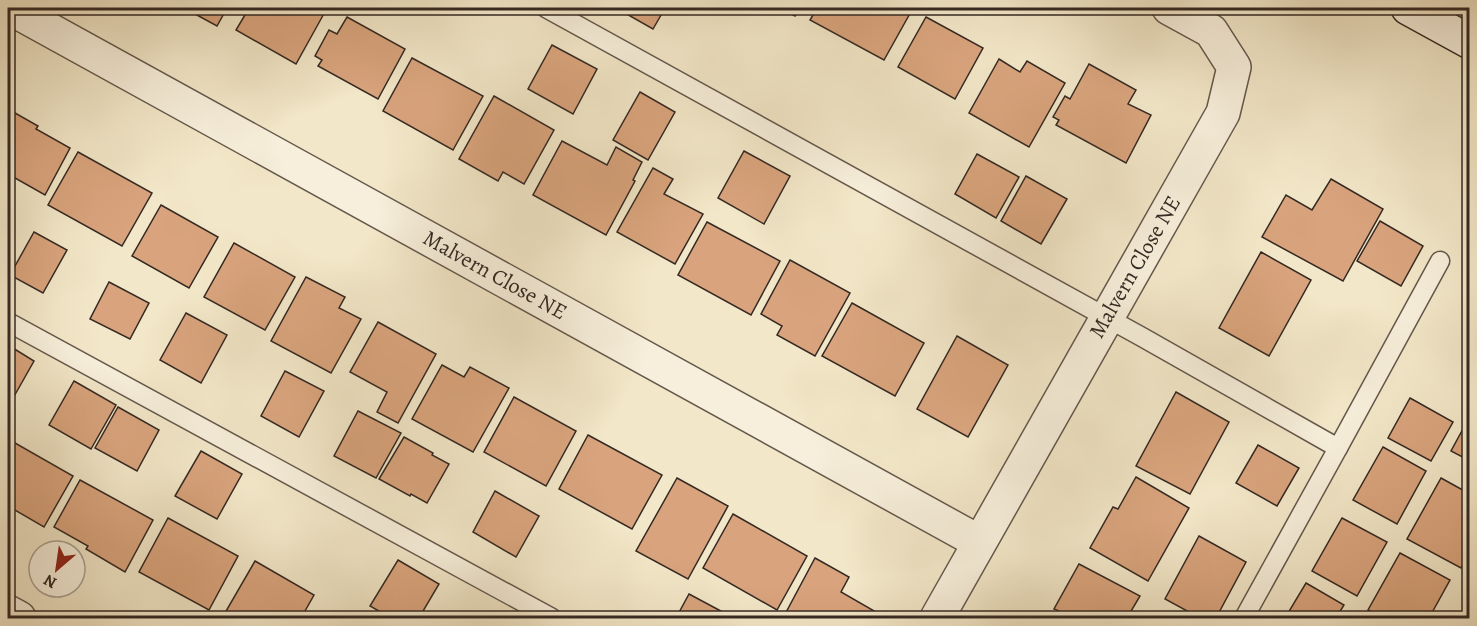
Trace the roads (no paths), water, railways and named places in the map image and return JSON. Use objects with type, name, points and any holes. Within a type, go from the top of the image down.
[{"type":"street","name":"Malvern Close NE","points":[[10,8],[979,542]]},
{"type":"street","name":"Malvern Close NE","points":[[937,618],[1223,113],[1234,67],[1211,31],[1169,8]]},
{"type":"street","points":[[1408,8],[1470,42]]},
{"type":"street","points":[[8,612],[19,618]]},
{"type":"lane","points":[[546,8],[1338,448]]},
{"type":"lane","points":[[1244,618],[1440,261]]},
{"type":"lane","points":[[8,322],[552,618]]}]
